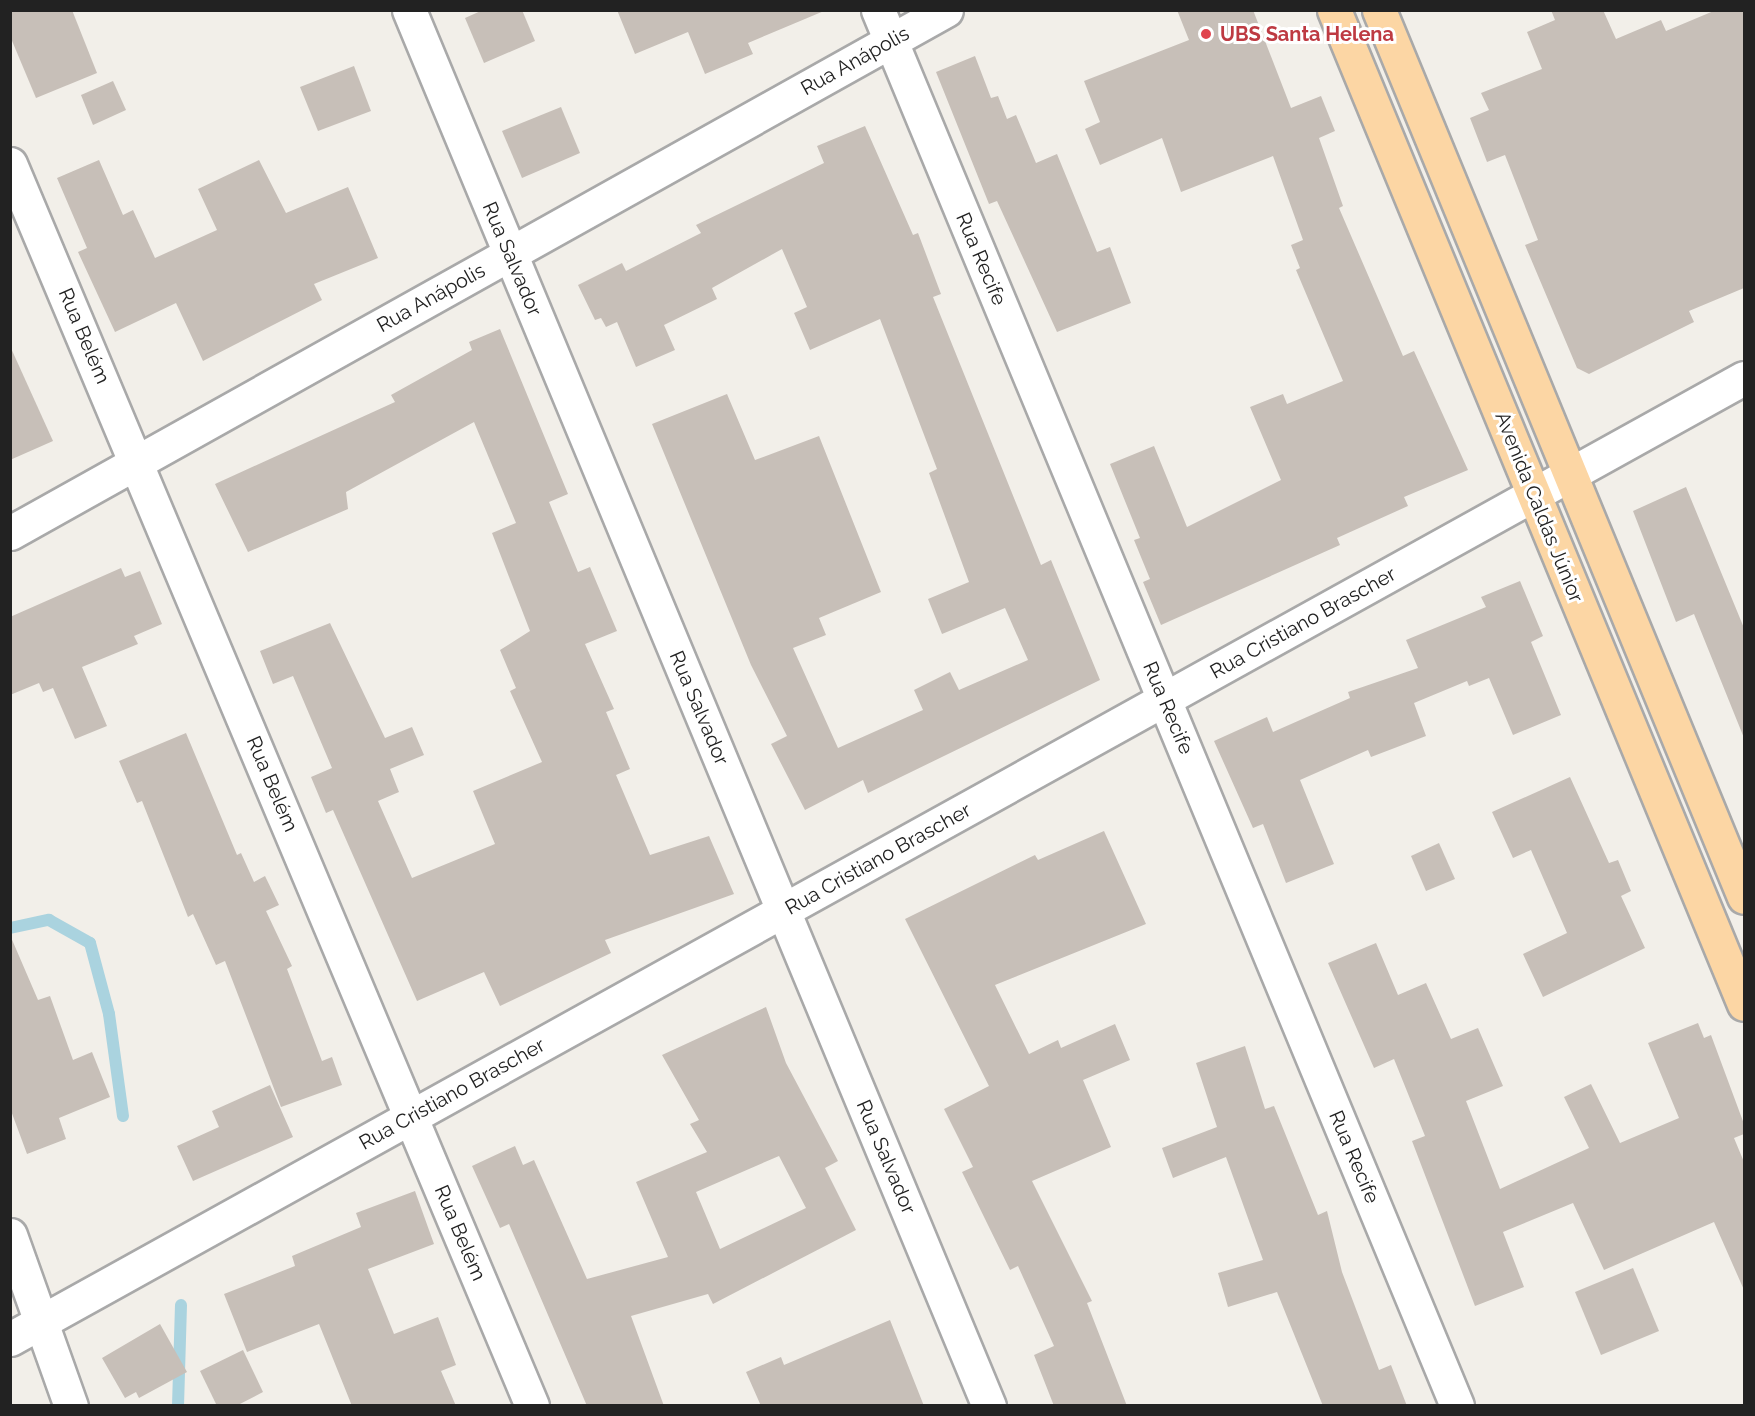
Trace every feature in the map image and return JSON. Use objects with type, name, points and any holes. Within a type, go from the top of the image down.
[{"type":"main road","name":"Avenida Caldas Júnior","points":[[1334,10],[1744,1004]]},
{"type":"main road","name":"Avenida Caldas Júnior","points":[[1379,10],[1744,897]]},
{"type":"street","name":"Rua Salvador","points":[[409,10],[989,1406]]},
{"type":"street","name":"Rua Recife","points":[[878,10],[1457,1406]]},
{"type":"street","name":"Rua Anápolis","points":[[10,533],[946,10]]},
{"type":"street","name":"Rua Belém","points":[[10,164],[138,462],[532,1406]]},
{"type":"street","name":"Rua Cristiano Brascher","points":[[10,1339],[1744,378]]},
{"type":"street","points":[[10,1235],[45,1320],[71,1406]]},
{"type":"building","points":[[10,10],[72,10],[97,73],[36,98],[10,36]]},
{"type":"building","points":[[483,10],[522,10],[535,41],[484,63],[465,18]]},
{"type":"building","points":[[617,10],[824,11],[748,43],[753,54],[705,74],[688,32],[635,54]]},
{"type":"building","points":[[1177,10],[1253,10],[1291,108],[1321,96],[1335,131],[1319,138],[1343,206],[1339,208],[1403,356],[1414,351],[1468,470],[1404,497],[1408,506],[1337,538],[1340,545],[1161,625],[1143,582],[1150,579],[1134,540],[1140,538],[1110,464],[1154,446],[1187,527],[1281,480],[1250,407],[1283,394],[1287,404],[1343,381],[1296,270],[1300,268],[1291,245],[1303,240],[1273,156],[1181,192],[1162,138],[1100,165],[1085,129],[1100,122],[1084,81],[1189,40]]},
{"type":"building","points":[[1551,10],[1603,10],[1616,39],[1661,20],[1666,31],[1716,10],[1744,10],[1744,288],[1689,311],[1694,322],[1589,374],[1577,368],[1525,245],[1538,240],[1505,155],[1487,162],[1470,118],[1489,110],[1481,93],[1542,69],[1527,32],[1555,20]]},
{"type":"building","points":[[975,56],[991,98],[998,96],[1007,119],[1016,115],[1036,163],[1057,154],[1097,252],[1110,247],[1131,303],[1057,332],[997,201],[989,204],[936,72]]},
{"type":"building","points":[[354,66],[371,111],[318,131],[300,87]]},
{"type":"building","points":[[113,81],[126,110],[93,125],[81,95]]},
{"type":"building","points":[[561,107],[580,153],[522,178],[502,131]]},
{"type":"building","points":[[865,126],[913,235],[918,233],[941,294],[933,297],[1041,565],[1051,560],[1100,680],[868,793],[863,780],[805,810],[771,744],[787,736],[751,665],[652,424],[727,394],[755,460],[819,436],[881,592],[819,618],[826,635],[793,648],[838,748],[923,710],[914,690],[950,672],[959,690],[1028,660],[1005,608],[942,634],[928,599],[969,582],[929,473],[937,469],[880,319],[810,350],[794,313],[807,307],[782,249],[712,288],[717,299],[664,325],[675,350],[636,367],[617,322],[606,327],[601,318],[595,320],[578,285],[622,263],[626,271],[701,233],[696,225],[824,163],[817,146]]},
{"type":"building","points":[[99,160],[123,215],[133,210],[155,258],[217,230],[198,189],[259,160],[286,213],[348,187],[378,258],[314,284],[322,300],[203,361],[176,303],[115,332],[78,252],[87,248],[57,178]]},
{"type":"building","points":[[500,329],[568,494],[549,502],[578,572],[590,567],[617,631],[585,644],[614,709],[606,712],[630,769],[616,775],[650,855],[709,836],[734,894],[605,940],[611,953],[500,1006],[484,972],[417,1001],[333,810],[326,813],[311,777],[332,768],[293,676],[273,684],[260,651],[330,623],[385,738],[412,727],[424,755],[390,769],[399,792],[378,801],[412,878],[495,844],[473,791],[542,762],[510,691],[516,688],[500,650],[530,631],[492,533],[516,523],[474,422],[346,492],[348,509],[248,552],[215,484],[395,402],[391,395],[472,350],[469,342]]},
{"type":"building","points":[[10,346],[53,441],[10,460]]},
{"type":"building","points":[[1686,487],[1744,628],[1744,738],[1694,614],[1676,622],[1633,511]]},
{"type":"building","points":[[121,568],[125,577],[140,571],[162,624],[134,636],[138,644],[82,667],[107,726],[75,739],[53,688],[43,692],[39,683],[10,695],[10,617]]},
{"type":"building","points":[[1520,581],[1543,636],[1531,642],[1561,715],[1513,735],[1489,678],[1469,686],[1467,681],[1414,703],[1426,736],[1371,757],[1368,750],[1300,780],[1334,864],[1286,883],[1263,824],[1253,828],[1214,741],[1267,717],[1273,732],[1350,698],[1348,692],[1418,668],[1406,640],[1486,607],[1481,597]]},
{"type":"building","points":[[186,733],[237,855],[241,853],[254,882],[265,876],[279,905],[266,911],[292,966],[287,969],[322,1061],[332,1057],[342,1085],[281,1107],[225,961],[216,965],[193,914],[188,917],[142,801],[137,803],[119,761]]},
{"type":"building","points":[[1570,777],[1609,863],[1618,860],[1631,891],[1621,896],[1645,948],[1543,997],[1523,954],[1567,933],[1531,850],[1513,858],[1492,812]]},
{"type":"building","points":[[1104,831],[1146,924],[995,985],[1029,1054],[1058,1040],[1061,1048],[1115,1024],[1130,1060],[1083,1080],[1111,1147],[1032,1181],[1092,1301],[1087,1303],[1127,1406],[1054,1406],[1034,1355],[1054,1346],[1018,1266],[1010,1270],[962,1172],[973,1167],[944,1109],[989,1086],[905,919],[1035,855],[1038,860]]},
{"type":"building","points":[[1439,843],[1455,879],[1426,891],[1411,856]]},
{"type":"building","points":[[10,935],[38,1000],[50,996],[73,1060],[92,1052],[110,1097],[59,1118],[66,1139],[27,1154],[10,1108]]},
{"type":"building","points":[[1376,943],[1398,995],[1426,983],[1451,1039],[1478,1028],[1503,1086],[1466,1101],[1500,1189],[1589,1148],[1564,1097],[1591,1084],[1620,1143],[1679,1118],[1648,1043],[1698,1023],[1704,1038],[1711,1035],[1744,1124],[1744,1134],[1734,1138],[1744,1162],[1744,1290],[1714,1222],[1604,1270],[1573,1203],[1503,1232],[1524,1287],[1475,1306],[1412,1141],[1425,1136],[1394,1059],[1374,1068],[1328,963]]},
{"type":"building","points":[[766,1007],[786,1063],[838,1161],[825,1168],[856,1230],[713,1304],[708,1294],[631,1316],[664,1406],[587,1406],[509,1224],[500,1228],[472,1166],[515,1146],[523,1165],[534,1160],[587,1279],[668,1257],[636,1182],[707,1152],[690,1124],[699,1120],[662,1055]],"holes":[[[779,1156],[806,1208],[720,1249],[696,1192]]]},
{"type":"building","points":[[1245,1046],[1265,1109],[1274,1106],[1318,1215],[1327,1211],[1342,1272],[1379,1370],[1391,1365],[1407,1406],[1323,1406],[1277,1292],[1228,1307],[1218,1273],[1263,1260],[1226,1157],[1173,1178],[1162,1148],[1217,1127],[1196,1063]]},
{"type":"building","points":[[270,1085],[293,1137],[193,1181],[177,1146],[219,1127],[212,1111]]},
{"type":"building","points":[[415,1191],[434,1244],[368,1269],[394,1334],[438,1317],[456,1365],[441,1371],[456,1406],[352,1406],[319,1324],[247,1352],[224,1294],[295,1266],[292,1256],[361,1227],[356,1213]]},
{"type":"building","points":[[1633,1268],[1659,1331],[1601,1355],[1575,1292]]},
{"type":"building","points":[[890,1320],[924,1406],[761,1406],[746,1372],[781,1357],[784,1365]]},
{"type":"building","points":[[160,1324],[187,1372],[139,1398],[136,1392],[125,1398],[102,1358]]},
{"type":"building","points":[[243,1350],[263,1392],[236,1406],[217,1406],[200,1371]]},
{"type":"waterway","points":[[10,928],[49,920],[90,943],[109,1014],[123,1116]]},
{"type":"waterway","points":[[178,1406],[181,1305]]},
{"type":"place","name":"UBS Santa Helena","points":[[1206,34]]}]
